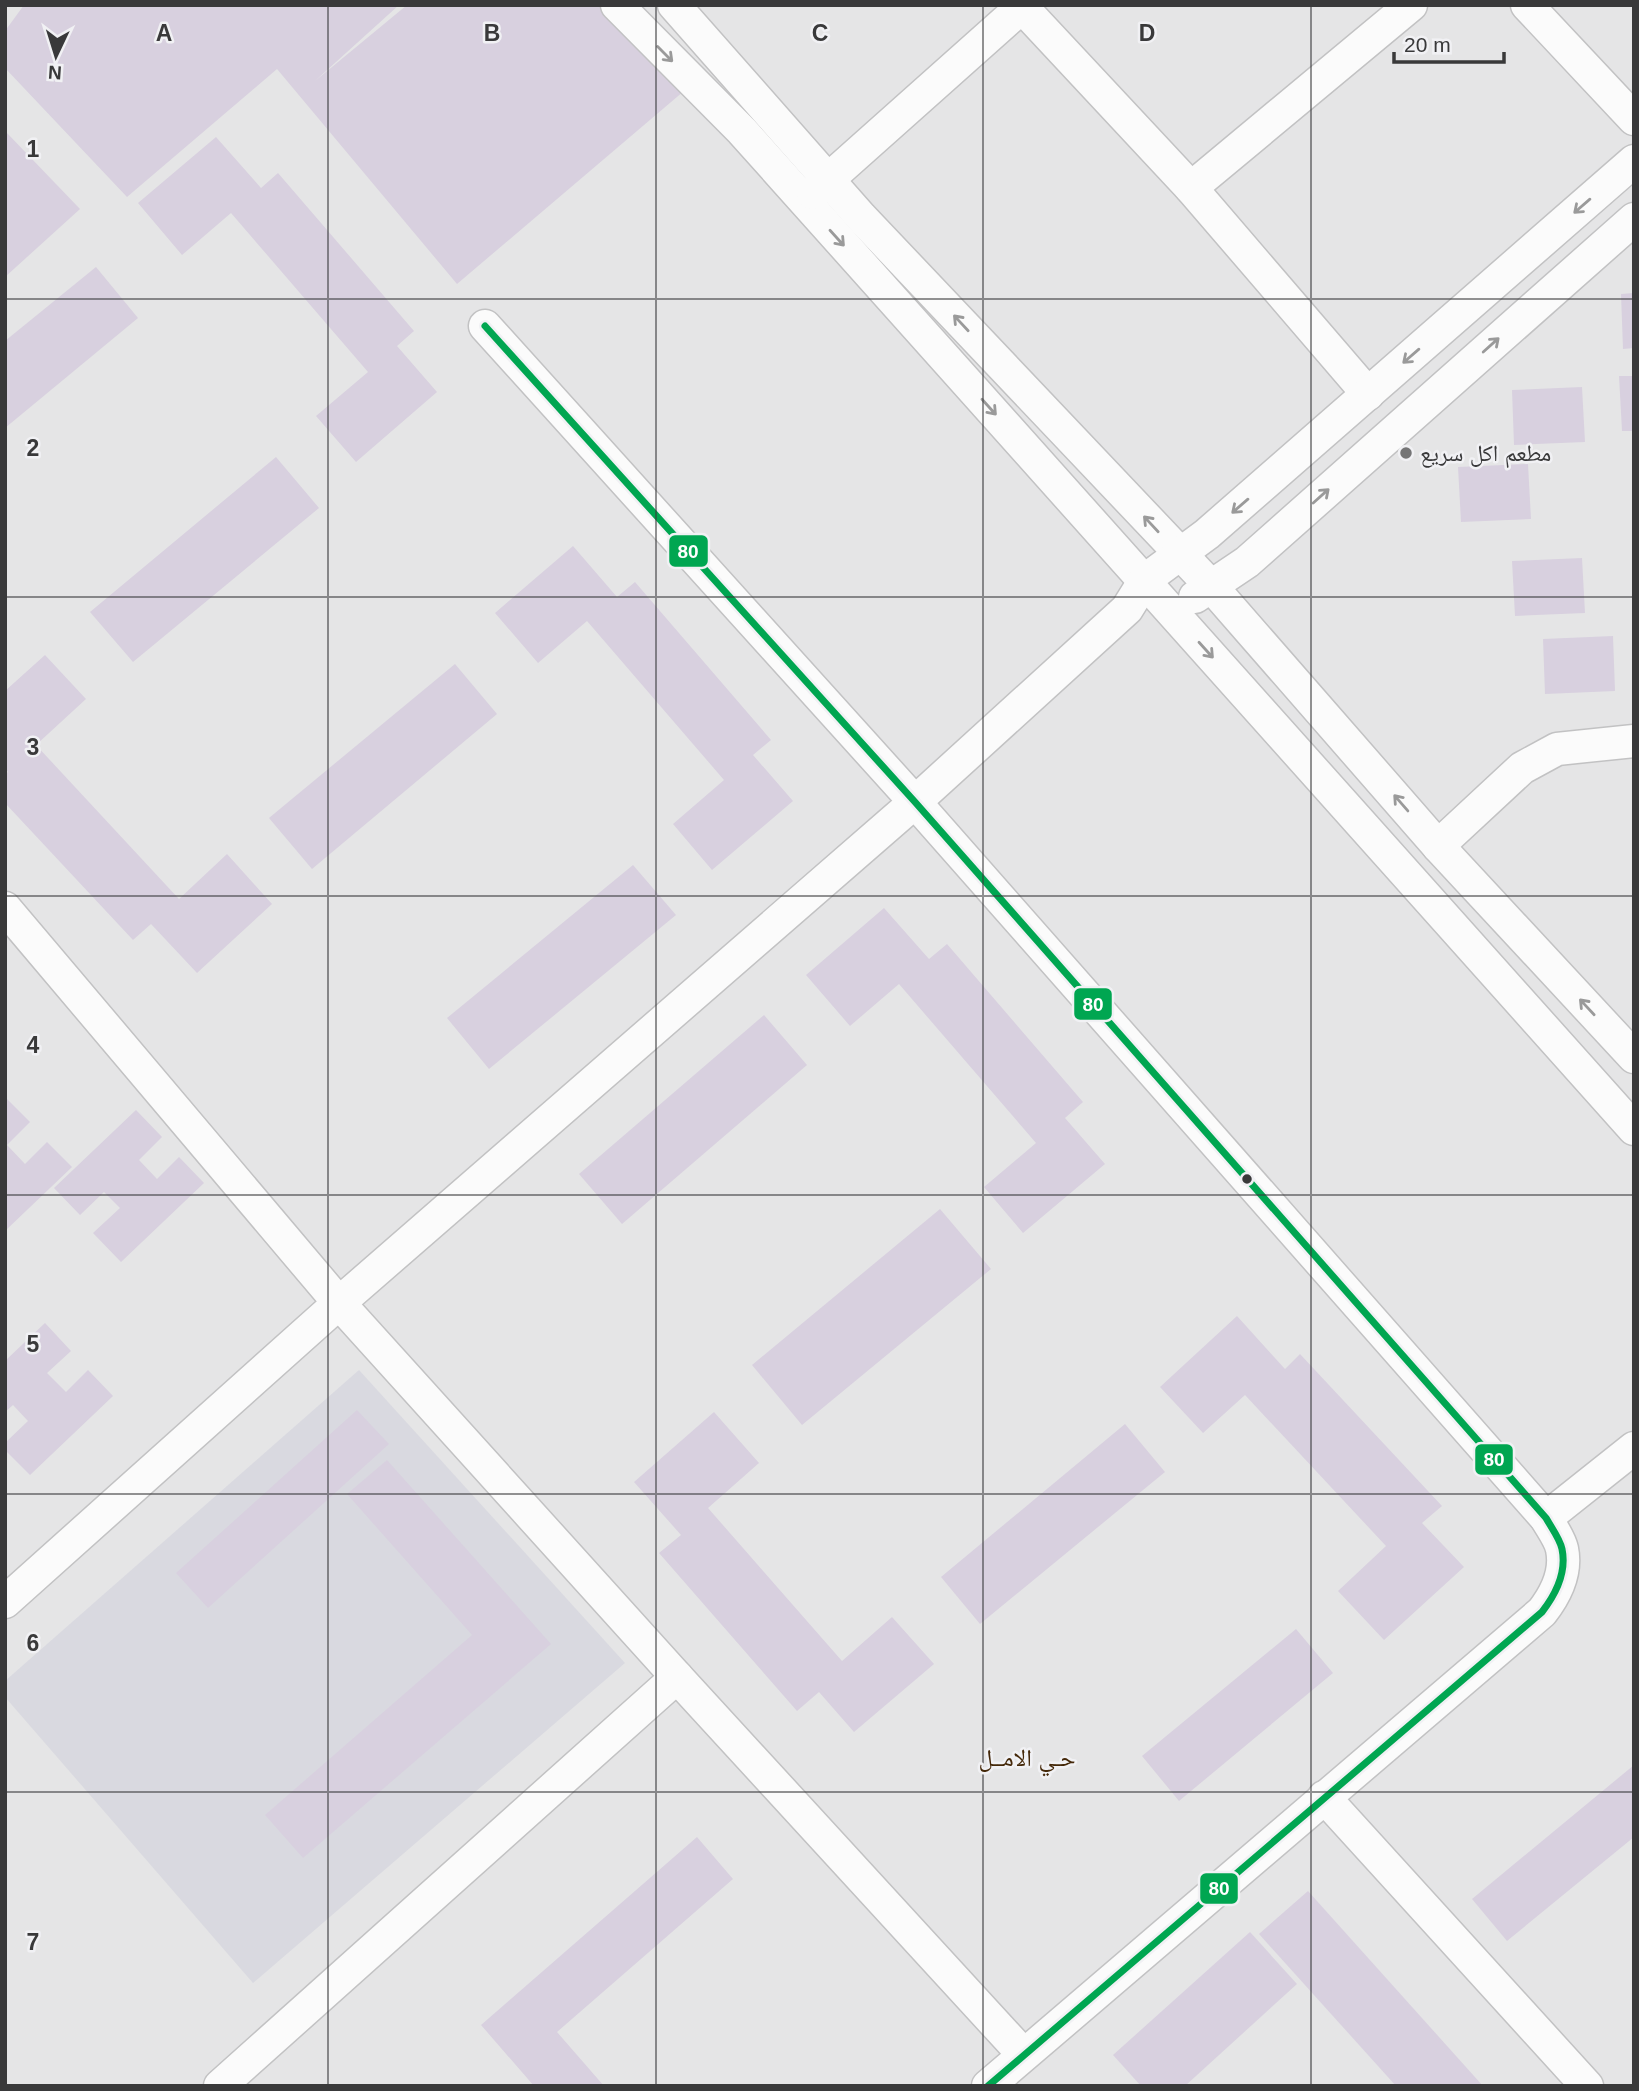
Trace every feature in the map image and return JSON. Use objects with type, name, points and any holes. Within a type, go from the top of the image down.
[{"type":"street","points":[[617,5],[742,131],[1634,1129]]},
{"type":"street","points":[[674,5],[860,217],[1212,587],[1438,846],[1634,1057]]},
{"type":"street","points":[[1191,188],[1411,5]]},
{"type":"street","points":[[1527,5],[1634,119]]},
{"type":"street","points":[[805,201],[827,178],[1023,6],[1191,188],[1368,394]]},
{"type":"street","points":[[5,1602],[339,1303],[915,802],[1127,609],[1145,580],[1207,534],[1634,161]]},
{"type":"street","points":[[1127,609],[1172,611],[1247,562],[1634,219]]},
{"type":"street","points":[[485,326],[915,802],[1546,1518],[1562,1548],[1562,1574],[1556,1594],[1532,1621],[988,2086]]},
{"type":"street","points":[[1438,846],[1522,768],[1557,749],[1634,741]]},
{"type":"street","points":[[5,908],[339,1303],[1023,2054]]},
{"type":"street","points":[[1546,1518],[1634,1448]]},
{"type":"street","points":[[220,2086],[677,1677]]},
{"type":"street","points":[[1324,1797],[1587,2086]]},
{"type":"shaded area","points":[[359,1370],[625,1663],[253,1983],[5,1697],[5,1681]]},
{"type":"building","points":[[24,5],[399,5],[315,81],[407,5],[611,5],[684,91],[457,284],[277,69],[127,197],[5,68],[5,31]]},
{"type":"building","points":[[5,131],[80,209],[5,277]]},
{"type":"building","points":[[216,137],[261,188],[278,173],[414,331],[397,346],[437,392],[356,462],[316,416],[368,372],[231,213],[182,255],[138,203]]},
{"type":"building","points":[[96,267],[138,318],[5,428],[5,341]]},
{"type":"building","points":[[1634,293],[1634,348],[1623,349],[1621,294]]},
{"type":"building","points":[[1619,376],[1634,376],[1634,431],[1622,431]]},
{"type":"building","points":[[1582,387],[1585,442],[1514,445],[1512,390]]},
{"type":"building","points":[[276,457],[319,508],[133,662],[90,612]]},
{"type":"building","points":[[1528,464],[1531,519],[1461,522],[1458,467]]},
{"type":"building","points":[[573,546],[617,597],[635,582],[771,740],[753,755],[793,801],[712,870],[673,824],[724,780],[587,621],[538,663],[495,613]]},
{"type":"building","points":[[1582,558],[1585,613],[1515,616],[1512,561]]},
{"type":"building","points":[[1613,636],[1615,691],[1545,694],[1543,639]]},
{"type":"building","points":[[45,655],[86,699],[36,745],[179,899],[227,854],[272,904],[197,973],[151,924],[133,940],[5,803],[5,774],[8,772],[5,768],[5,691]]},
{"type":"building","points":[[455,664],[497,714],[312,869],[269,818]]},
{"type":"building","points":[[633,865],[676,915],[489,1069],[447,1018]]},
{"type":"building","points":[[884,908],[929,959],[947,944],[1083,1102],[1065,1118],[1105,1164],[1023,1233],[984,1187],[1036,1143],[899,984],[850,1026],[806,975]]},
{"type":"building","points":[[764,1015],[807,1065],[622,1224],[579,1174]]},
{"type":"building","points":[[5,1097],[30,1122],[7,1145],[25,1164],[47,1142],[72,1167],[5,1231]]},
{"type":"building","points":[[136,1110],[162,1137],[139,1160],[157,1179],[179,1157],[204,1183],[121,1262],[93,1233],[120,1208],[104,1192],[80,1215],[54,1188]]},
{"type":"building","points":[[940,1209],[991,1269],[802,1425],[752,1365]]},
{"type":"building","points":[[1237,1316],[1285,1369],[1300,1354],[1442,1506],[1422,1523],[1464,1567],[1384,1640],[1338,1591],[1386,1546],[1245,1395],[1203,1433],[1160,1387]]},
{"type":"building","points":[[45,1323],[71,1351],[47,1373],[66,1392],[88,1370],[113,1396],[30,1475],[5,1450],[5,1443],[28,1421],[13,1405],[5,1412],[5,1361]]},
{"type":"building","points":[[357,1410],[389,1444],[208,1608],[176,1573]]},
{"type":"building","points":[[714,1412],[759,1463],[708,1508],[842,1661],[892,1617],[934,1664],[854,1732],[819,1692],[797,1711],[659,1553],[681,1535],[634,1482]]},
{"type":"building","points":[[1125,1424],[1165,1472],[980,1624],[941,1577]]},
{"type":"building","points":[[387,1460],[551,1644],[303,1858],[265,1815],[472,1635],[347,1494]]},
{"type":"building","points":[[1296,1629],[1333,1673],[1179,1801],[1142,1756]]},
{"type":"building","points":[[1634,1765],[1634,1837],[1507,1941],[1472,1899]]},
{"type":"building","points":[[697,1837],[733,1879],[557,2032],[604,2086],[534,2086],[481,2025]]},
{"type":"building","points":[[1308,1891],[1483,2086],[1396,2086],[1259,1934]]},
{"type":"building","points":[[1250,1932],[1297,1984],[1185,2086],[1141,2086],[1113,2055]]},
{"type":"transit line","name":"80","points":[[485,326],[915,802],[1546,1518],[1561,1545],[1562,1575],[1552,1598],[1542,1612],[988,2086]]},
{"type":"place","name":"مطعم اكل سريع","points":[[1406,453]]},
{"type":"district","name":"حـي الامــل","points":[[1027,1757]]}]
